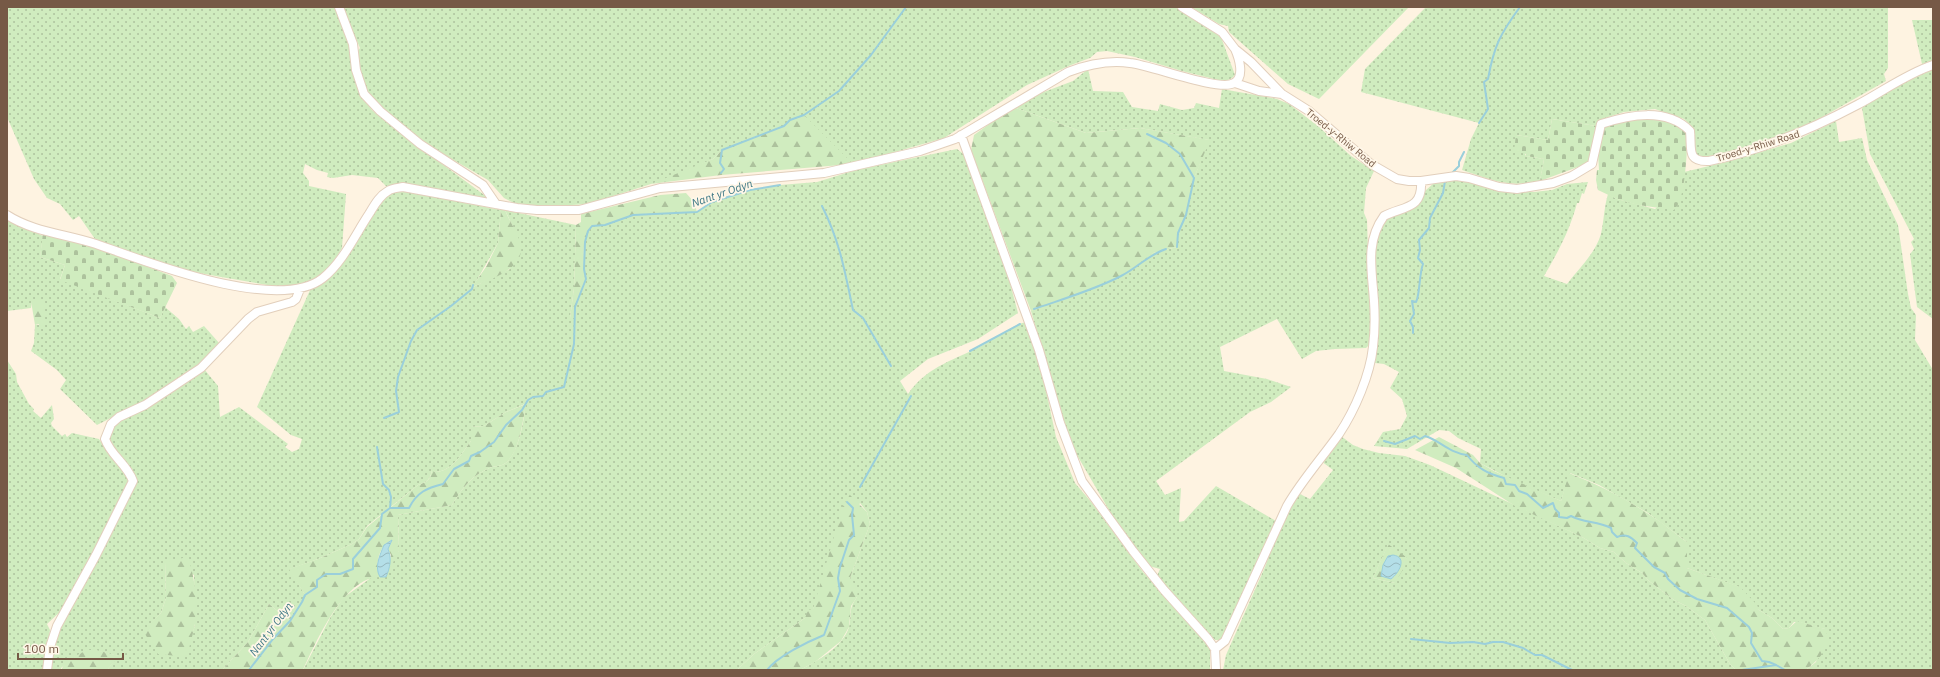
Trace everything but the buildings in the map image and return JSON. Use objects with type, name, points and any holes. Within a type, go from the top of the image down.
[{"type":"street","points":[[339,7],[353,44],[356,70],[364,94],[380,111],[420,144],[483,185],[496,204]]},
{"type":"street","name":"Troed-y-Rhiw Road","points":[[1182,7],[1222,32],[1235,50],[1251,62],[1282,94],[1308,111],[1371,164],[1397,179],[1421,182],[1456,176],[1469,178],[1499,187],[1517,189],[1553,183],[1572,176],[1592,164],[1601,124],[1627,116],[1657,116],[1671,118],[1683,124],[1690,131],[1690,151],[1693,157],[1700,162],[1722,158],[1780,141],[1807,131],[1859,105],[1901,80],[1933,65]]},
{"type":"street","points":[[7,215],[30,227],[73,237],[163,269],[203,279],[268,290],[300,289],[322,279],[333,268],[377,202],[388,191],[403,187],[537,210],[579,210],[660,188],[824,173],[920,151],[961,135],[1068,72],[1086,65],[1106,62],[1128,62],[1146,65],[1211,83],[1224,85],[1235,83],[1239,78],[1240,72],[1235,50]]},
{"type":"street","name":"Troed-y-Rhiw Road","points":[[1235,83],[1259,91],[1282,94]]},
{"type":"street","points":[[961,135],[1039,350],[1060,423],[1082,481],[1133,551],[1215,649],[1216,670]]},
{"type":"street","points":[[1215,649],[1225,641],[1291,500],[1305,478],[1340,432],[1362,390],[1369,370],[1375,327],[1370,264],[1370,248],[1373,235],[1384,216],[1411,205],[1417,200],[1420,195],[1421,182]]},
{"type":"street","points":[[47,670],[50,646],[57,626],[96,555],[133,481],[127,468],[120,463],[107,446],[105,439],[111,424],[127,412],[145,405],[166,389],[192,374],[224,345],[240,324],[257,312],[292,302],[296,299],[300,289]]},
{"type":"green space","points":[[7,7],[335,7],[349,42],[356,84],[363,99],[372,110],[400,133],[487,197],[486,199],[388,188],[378,178],[352,175],[333,178],[327,177],[328,173],[317,170],[305,164],[303,173],[309,181],[309,186],[346,194],[342,248],[328,271],[297,286],[279,287],[189,271],[134,254],[95,239],[79,216],[73,220],[60,204],[47,198],[34,179],[7,117]]},
{"type":"green space","points":[[342,7],[1175,7],[1221,37],[1235,75],[1226,81],[1218,80],[1135,57],[1107,51],[1097,52],[1090,58],[1027,85],[944,138],[853,164],[790,120],[784,126],[722,150],[713,159],[673,177],[588,204],[539,207],[518,205],[504,198],[488,180],[424,143],[372,99],[364,88],[357,52],[360,48]]},
{"type":"green space","points":[[1191,7],[1409,7],[1319,99],[1288,84],[1229,32],[1228,26],[1219,24]]},
{"type":"green space","points":[[1426,7],[1888,7],[1888,68],[1884,74],[1886,81],[1810,124],[1729,153],[1708,157],[1699,157],[1694,153],[1692,127],[1684,119],[1655,109],[1624,112],[1602,119],[1596,126],[1552,119],[1548,140],[1516,135],[1526,156],[1544,159],[1540,181],[1518,184],[1500,182],[1462,170],[1471,139],[1479,123],[1361,92],[1365,69]]},
{"type":"green space","points":[[1912,20],[1933,20],[1933,60],[1922,64]]},
{"type":"green space","points":[[1088,69],[1093,91],[1123,92],[1132,107],[1158,111],[1160,104],[1182,110],[1194,108],[1196,103],[1219,108],[1222,89],[1277,99],[1289,104],[1318,126],[1351,156],[1374,171],[1366,188],[1364,213],[1367,220],[1371,343],[1366,348],[1316,351],[1302,359],[1277,319],[1220,347],[1224,371],[1267,379],[1291,387],[1271,402],[1250,412],[1156,481],[1165,495],[1181,488],[1179,522],[1184,521],[1216,486],[1276,521],[1222,640],[1215,640],[1157,576],[1160,569],[1149,566],[1116,522],[1074,450],[1063,420],[1031,311],[1153,253],[1177,247],[1178,233],[1186,215],[1194,178],[1209,140],[1140,128],[1086,133],[1013,107],[1036,95],[1073,81]]},
{"type":"green space","points":[[1933,69],[1933,319],[1917,307],[1910,254],[1914,249],[1911,242],[1914,239],[1870,154],[1862,108],[1878,96]]},
{"type":"green space","points":[[1013,107],[1086,133],[1140,128],[1210,140],[1194,178],[1186,215],[1178,233],[1177,247],[1153,253],[1123,275],[1104,284],[1031,311],[971,150],[974,135]]},
{"type":"green space","points":[[804,115],[853,164],[721,175],[651,184],[713,159],[722,150],[784,126],[790,120]]},
{"type":"green space","points":[[1641,117],[1670,121],[1686,130],[1688,137],[1683,187],[1678,204],[1674,210],[1638,205],[1617,199],[1598,190],[1596,180],[1597,170],[1599,170],[1598,153],[1603,128],[1607,125]]},
{"type":"green space","points":[[1552,119],[1596,126],[1591,159],[1586,164],[1540,181],[1544,159],[1526,156],[1526,154],[1514,151],[1516,135],[1548,140]]},
{"type":"green space","points":[[1836,121],[1839,142],[1862,138],[1867,160],[1898,225],[1908,294],[1911,308],[1916,315],[1915,340],[1933,370],[1933,670],[1806,670],[1816,662],[1825,629],[1794,622],[1789,628],[1783,629],[1772,618],[1759,610],[1739,587],[1687,568],[1687,542],[1648,513],[1599,485],[1570,473],[1561,501],[1518,483],[1480,463],[1481,449],[1458,438],[1449,431],[1439,430],[1407,449],[1374,446],[1383,432],[1400,429],[1407,416],[1402,399],[1390,388],[1399,372],[1384,364],[1375,363],[1379,326],[1375,269],[1376,236],[1388,216],[1419,202],[1426,190],[1434,183],[1454,179],[1464,179],[1509,191],[1534,192],[1552,190],[1567,184],[1588,182],[1584,194],[1582,193],[1579,203],[1577,203],[1563,241],[1544,276],[1567,284],[1595,248],[1601,234],[1608,194],[1617,199],[1655,209],[1683,186],[1684,172],[1726,162],[1791,143]]},
{"type":"green space","points":[[957,149],[966,156],[1010,283],[1018,313],[978,339],[928,359],[900,381],[908,394],[924,376],[943,364],[974,350],[1010,329],[1026,322],[1044,381],[1056,437],[1075,483],[1092,503],[1143,572],[1203,638],[1210,649],[1210,670],[800,670],[829,653],[841,641],[849,627],[851,609],[857,597],[850,578],[870,524],[867,512],[860,503],[813,609],[805,618],[754,654],[737,670],[303,670],[330,618],[343,598],[372,577],[399,551],[398,515],[452,505],[464,487],[479,474],[492,467],[503,465],[509,460],[520,437],[524,419],[525,404],[506,412],[484,426],[471,427],[471,441],[452,465],[441,471],[435,472],[432,470],[428,480],[418,485],[367,526],[359,539],[352,544],[290,569],[305,595],[290,621],[269,604],[248,642],[222,670],[107,670],[118,656],[99,651],[87,651],[77,656],[61,668],[61,670],[50,670],[54,641],[60,627],[113,531],[113,525],[135,486],[136,477],[132,469],[123,462],[109,443],[109,435],[115,424],[204,369],[218,386],[220,417],[239,407],[288,444],[285,447],[292,452],[299,449],[302,439],[291,435],[257,407],[311,288],[326,281],[343,261],[386,196],[395,192],[404,191],[501,210],[498,243],[473,287],[510,269],[513,227],[505,210],[576,225],[574,288],[570,318],[576,317],[575,311],[577,302],[585,284],[586,279],[583,265],[583,253],[585,240],[592,226],[605,225],[633,215],[697,212],[712,202],[750,190],[780,185],[817,182],[856,170]],"holes":[[[165,562],[194,575],[195,625],[191,638],[144,631],[161,613],[166,598]]]},
{"type":"green space","points":[[686,193],[694,202],[697,212],[633,215],[605,225],[593,226],[587,235],[584,247],[583,259],[586,278],[585,284],[577,301],[575,312],[576,318],[570,318],[574,288],[576,225],[581,222],[581,214],[660,195]]},
{"type":"green space","points":[[501,210],[505,210],[519,239],[521,249],[519,257],[514,264],[498,276],[472,287],[486,267],[498,243]]},
{"type":"green space","points":[[7,219],[43,236],[40,257],[65,265],[60,279],[160,318],[165,307],[179,319],[186,329],[189,326],[193,332],[204,326],[220,344],[194,369],[140,403],[97,425],[60,389],[66,380],[57,370],[31,351],[34,343],[35,325],[39,325],[32,301],[31,308],[7,311]]},
{"type":"green space","points":[[43,233],[90,245],[172,276],[177,283],[160,318],[60,280],[65,265],[40,257]]},
{"type":"green space","points":[[31,301],[40,301],[43,304],[43,323],[35,325]]},
{"type":"green space","points":[[7,360],[16,374],[17,382],[29,404],[34,409],[33,411],[41,418],[52,405],[54,419],[51,423],[62,436],[65,434],[67,437],[72,433],[99,439],[111,458],[125,471],[130,480],[83,573],[61,611],[47,624],[50,630],[44,670],[7,670]]},
{"type":"green space","points":[[526,404],[520,437],[509,460],[503,465],[492,467],[479,474],[464,487],[452,505],[398,515],[399,551],[388,572],[391,555],[388,549],[392,540],[386,543],[379,557],[377,566],[380,577],[367,580],[343,599],[324,628],[303,670],[222,670],[248,642],[269,604],[290,621],[305,595],[289,569],[318,559],[352,544],[359,539],[367,527],[418,485],[428,480],[431,476],[432,469],[435,472],[441,471],[452,465],[471,441],[471,427],[484,426],[506,412]]},
{"type":"green space","points":[[1341,436],[1353,445],[1363,449],[1379,453],[1405,456],[1430,465],[1582,537],[1600,548],[1614,552],[1674,600],[1686,606],[1705,620],[1730,664],[1736,670],[1223,670],[1226,655],[1265,567],[1278,531],[1298,493],[1310,499],[1333,470],[1321,461]],"holes":[[[1388,545],[1395,583],[1373,578]]]},
{"type":"green space","points":[[1439,437],[1473,455],[1480,463],[1494,471],[1561,501],[1569,473],[1599,486],[1657,520],[1687,542],[1687,568],[1740,587],[1757,605],[1759,610],[1772,618],[1783,629],[1789,628],[1797,621],[1825,629],[1828,641],[1826,647],[1820,657],[1806,670],[1736,670],[1730,664],[1705,620],[1686,606],[1674,600],[1614,552],[1600,548],[1582,537],[1515,506],[1456,468],[1415,450]]},
{"type":"green space","points":[[849,494],[867,512],[870,524],[850,578],[858,589],[857,597],[851,606],[849,627],[841,641],[815,662],[800,670],[737,670],[754,654],[805,618],[808,610],[813,609],[842,509]]},
{"type":"green space","points":[[1388,544],[1409,559],[1395,583],[1373,578]]},
{"type":"green space","points":[[183,558],[189,560],[193,575],[196,600],[195,624],[187,657],[158,654],[143,631],[161,613],[166,598],[165,562]]},
{"type":"green space","points":[[87,650],[96,650],[119,656],[107,670],[61,670],[66,661]]},
{"type":"water","points":[[392,540],[388,549],[390,559],[389,570],[386,577],[380,577],[378,573],[379,557],[384,545]]},
{"type":"water","points":[[1388,556],[1398,556],[1401,562],[1401,566],[1397,573],[1391,579],[1381,576],[1383,565]]},
{"type":"waterway","name":"Nant yr Odyn","points":[[721,173],[724,169],[720,163],[722,150],[784,126],[790,120],[804,115],[839,91],[871,55],[906,7]]},
{"type":"waterway","points":[[1479,123],[1488,109],[1484,82],[1488,79],[1495,49],[1507,25],[1520,7]]},
{"type":"waterway","points":[[1147,134],[1166,143],[1180,154],[1194,178],[1186,215],[1178,233],[1177,247]]},
{"type":"waterway","points":[[1452,173],[1459,166],[1459,162],[1464,152]]},
{"type":"waterway","points":[[1413,333],[1413,327],[1410,321],[1414,314],[1412,301],[1416,302],[1417,299],[1423,264],[1418,258],[1420,250],[1419,240],[1429,228],[1430,218],[1443,193],[1445,181]]},
{"type":"waterway","name":"Nant yr Odyn","points":[[249,670],[273,639],[290,621],[305,595],[317,587],[317,580],[326,574],[340,574],[353,569],[353,559],[380,528],[382,514],[390,508],[409,508],[419,494],[427,489],[443,484],[454,469],[469,461],[471,456],[480,452],[494,442],[506,425],[522,410],[528,400],[533,397],[543,396],[546,392],[564,387],[574,344],[575,307],[586,279],[584,269],[585,242],[588,231],[592,226],[605,225],[633,215],[697,212],[712,202],[750,190],[780,185]]},
{"type":"waterway","points":[[822,206],[838,245],[853,310],[863,318],[891,366]]},
{"type":"waterway","points":[[1034,309],[1100,286],[1127,273],[1166,249]]},
{"type":"waterway","points":[[384,418],[399,412],[396,391],[398,377],[411,341],[417,330],[451,306],[472,289],[473,285]]},
{"type":"waterway","points":[[970,351],[1020,324]]},
{"type":"waterway","points":[[860,487],[911,396]]},
{"type":"waterway","points":[[1384,441],[1395,444],[1415,436],[1420,439],[1425,436],[1431,438],[1455,452],[1467,455],[1479,467],[1493,475],[1504,478],[1506,484],[1515,485],[1519,491],[1527,494],[1543,508],[1553,503],[1555,509],[1559,513],[1559,517],[1567,518],[1571,516],[1581,520],[1601,524],[1611,528],[1612,532],[1617,537],[1623,535],[1630,537],[1637,543],[1635,548],[1654,567],[1665,573],[1668,579],[1680,590],[1697,599],[1727,608],[1749,627],[1752,633],[1751,643],[1762,661],[1776,665]]},
{"type":"waterway","points":[[377,447],[383,484],[389,490],[391,497],[390,508]]},
{"type":"waterway","points":[[767,670],[778,660],[801,645],[824,635],[840,591],[838,578],[840,567],[849,540],[854,535],[852,515],[853,508],[847,502]]},
{"type":"waterway","points":[[1411,639],[1450,643],[1473,642],[1485,644],[1503,642],[1523,648],[1535,655],[1542,655],[1572,670]]},
{"type":"waterway","points":[[1742,670],[1776,665],[1785,670]]}]
